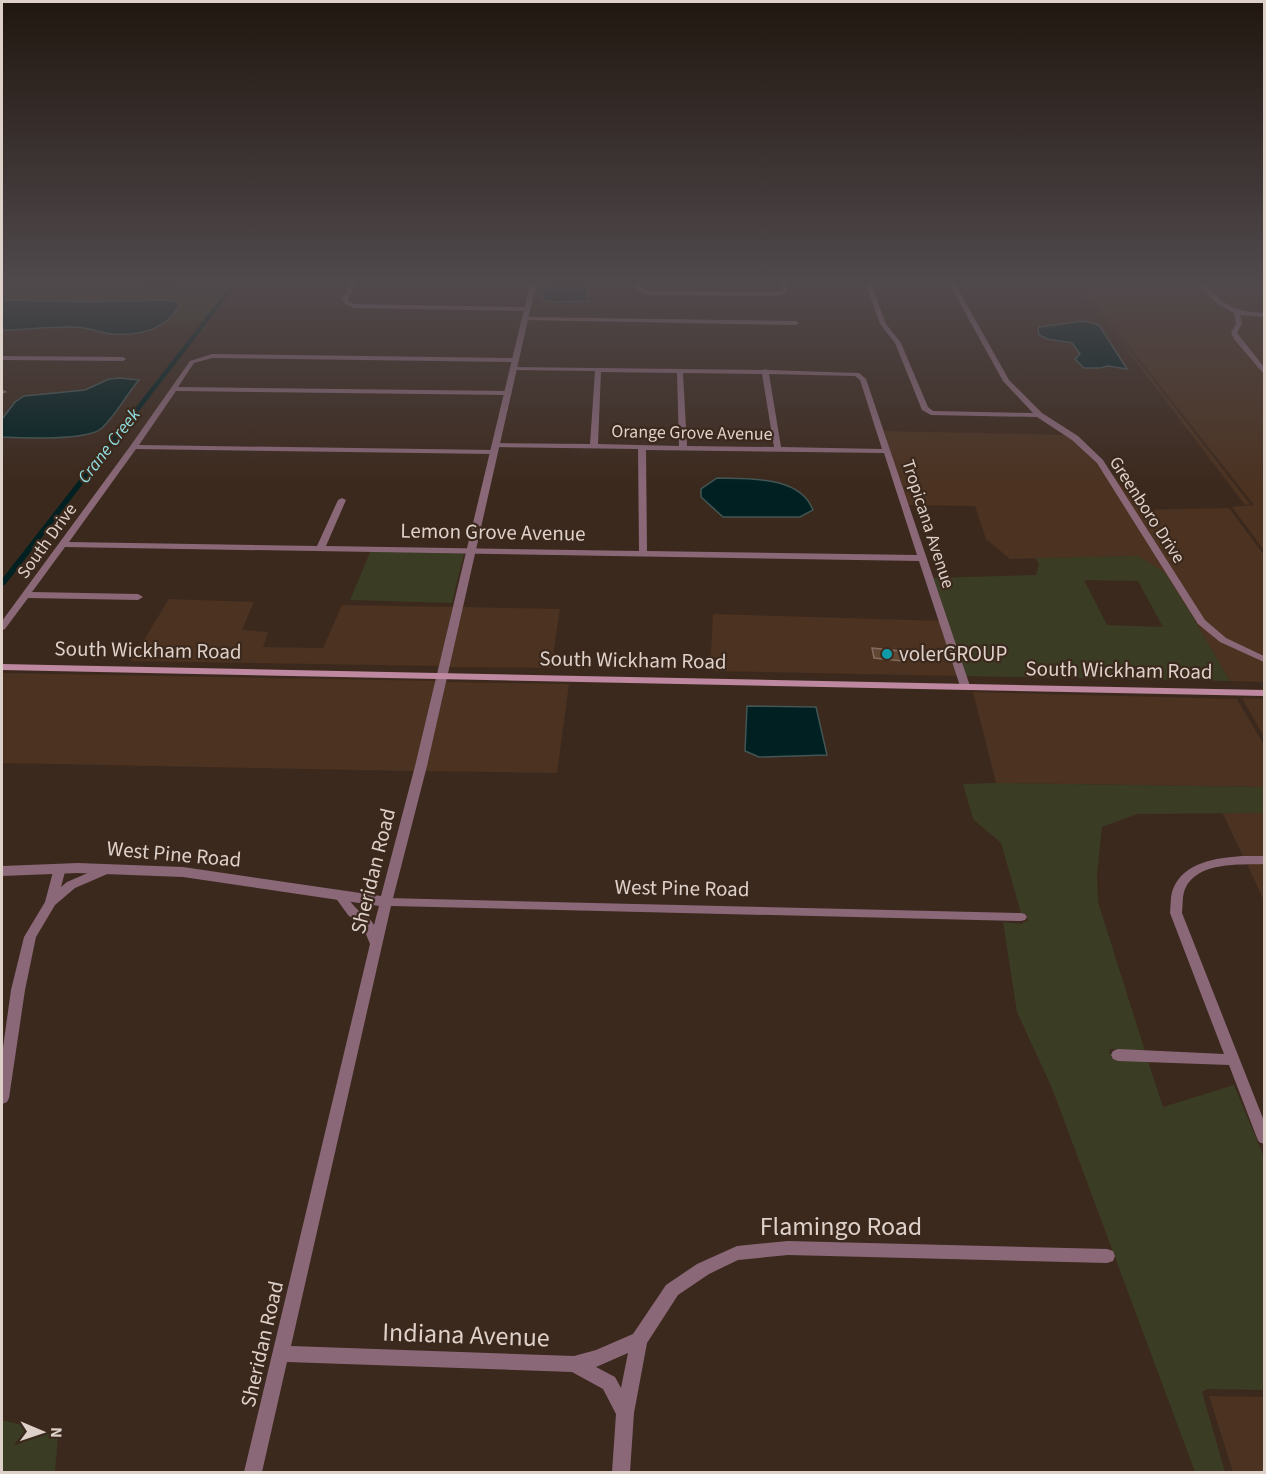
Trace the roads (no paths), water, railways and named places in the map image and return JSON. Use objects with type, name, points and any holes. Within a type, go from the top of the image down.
[{"type":"main road","name":"South Wickham Road","points":[[2,667],[1264,693]]},
{"type":"street","name":"Sheridan Road","points":[[253,1473],[376,944],[442,676],[518,349]]},
{"type":"street","points":[[900,349],[925,408],[931,413],[1039,415]]},
{"type":"street","name":"Greenboro Drive","points":[[988,349],[1006,381],[1039,415],[1075,438],[1100,462],[1201,622],[1223,640],[1264,659]]},
{"type":"street","points":[[1245,349],[1264,371]]},
{"type":"street","name":"South Drive","points":[[2,627],[135,447],[192,362],[212,356],[515,364]]},
{"type":"street","points":[[2,358],[123,359]]},
{"type":"street","points":[[515,364],[598,369],[765,371],[778,449]]},
{"type":"street","points":[[594,447],[598,369]]},
{"type":"street","points":[[680,370],[683,448]]},
{"type":"street","name":"Tropicana Avenue","points":[[765,371],[857,374],[863,379],[965,686]]},
{"type":"street","points":[[174,389],[509,393]]},
{"type":"street","name":"Orange Grove Avenue","points":[[135,447],[495,449],[642,447],[887,451]]},
{"type":"street","points":[[642,447],[643,552]]},
{"type":"street","points":[[321,548],[342,500]]},
{"type":"street","name":"Lemon Grove Avenue","points":[[64,544],[921,558]]},
{"type":"street","points":[[26,595],[138,597]]},
{"type":"street","points":[[1264,861],[1219,862],[1196,870],[1179,888],[1176,913],[1264,1138]]},
{"type":"street","points":[[2,1098],[18,990],[30,937],[51,902],[60,868]]},
{"type":"street","name":"West Pine Road","points":[[2,871],[60,868],[183,872],[386,902],[1021,918]]},
{"type":"street","points":[[51,902],[71,885],[108,869]]},
{"type":"street","points":[[341,897],[352,912],[368,924],[376,944]]},
{"type":"street","points":[[1118,1055],[1233,1060]]},
{"type":"street","name":"Flamingo Road","points":[[621,1473],[625,1413],[639,1340],[672,1290],[703,1269],[737,1253],[788,1248],[1107,1256]]},
{"type":"street","points":[[574,1364],[597,1358],[639,1340]]},
{"type":"street","name":"Indiana Avenue","points":[[282,1354],[574,1364],[609,1383],[625,1413]]},
{"type":"water","points":[[1076,349],[1114,349],[1127,369],[1108,366],[1084,368],[1075,359],[1080,354]]},
{"type":"water","points":[[109,379],[139,380],[102,428],[69,437],[2,437],[2,419],[15,402],[24,396],[85,390]]},
{"type":"water","points":[[717,478],[758,479],[785,485],[797,490],[813,510],[800,517],[723,517],[701,497],[701,489]]},
{"type":"water","points":[[747,706],[816,707],[827,755],[759,757],[745,751]]},
{"type":"waterway","name":"Crane Creek","points":[[2,583],[184,349]]},
{"type":"place","name":"volerGROUP","points":[[887,654]]}]
